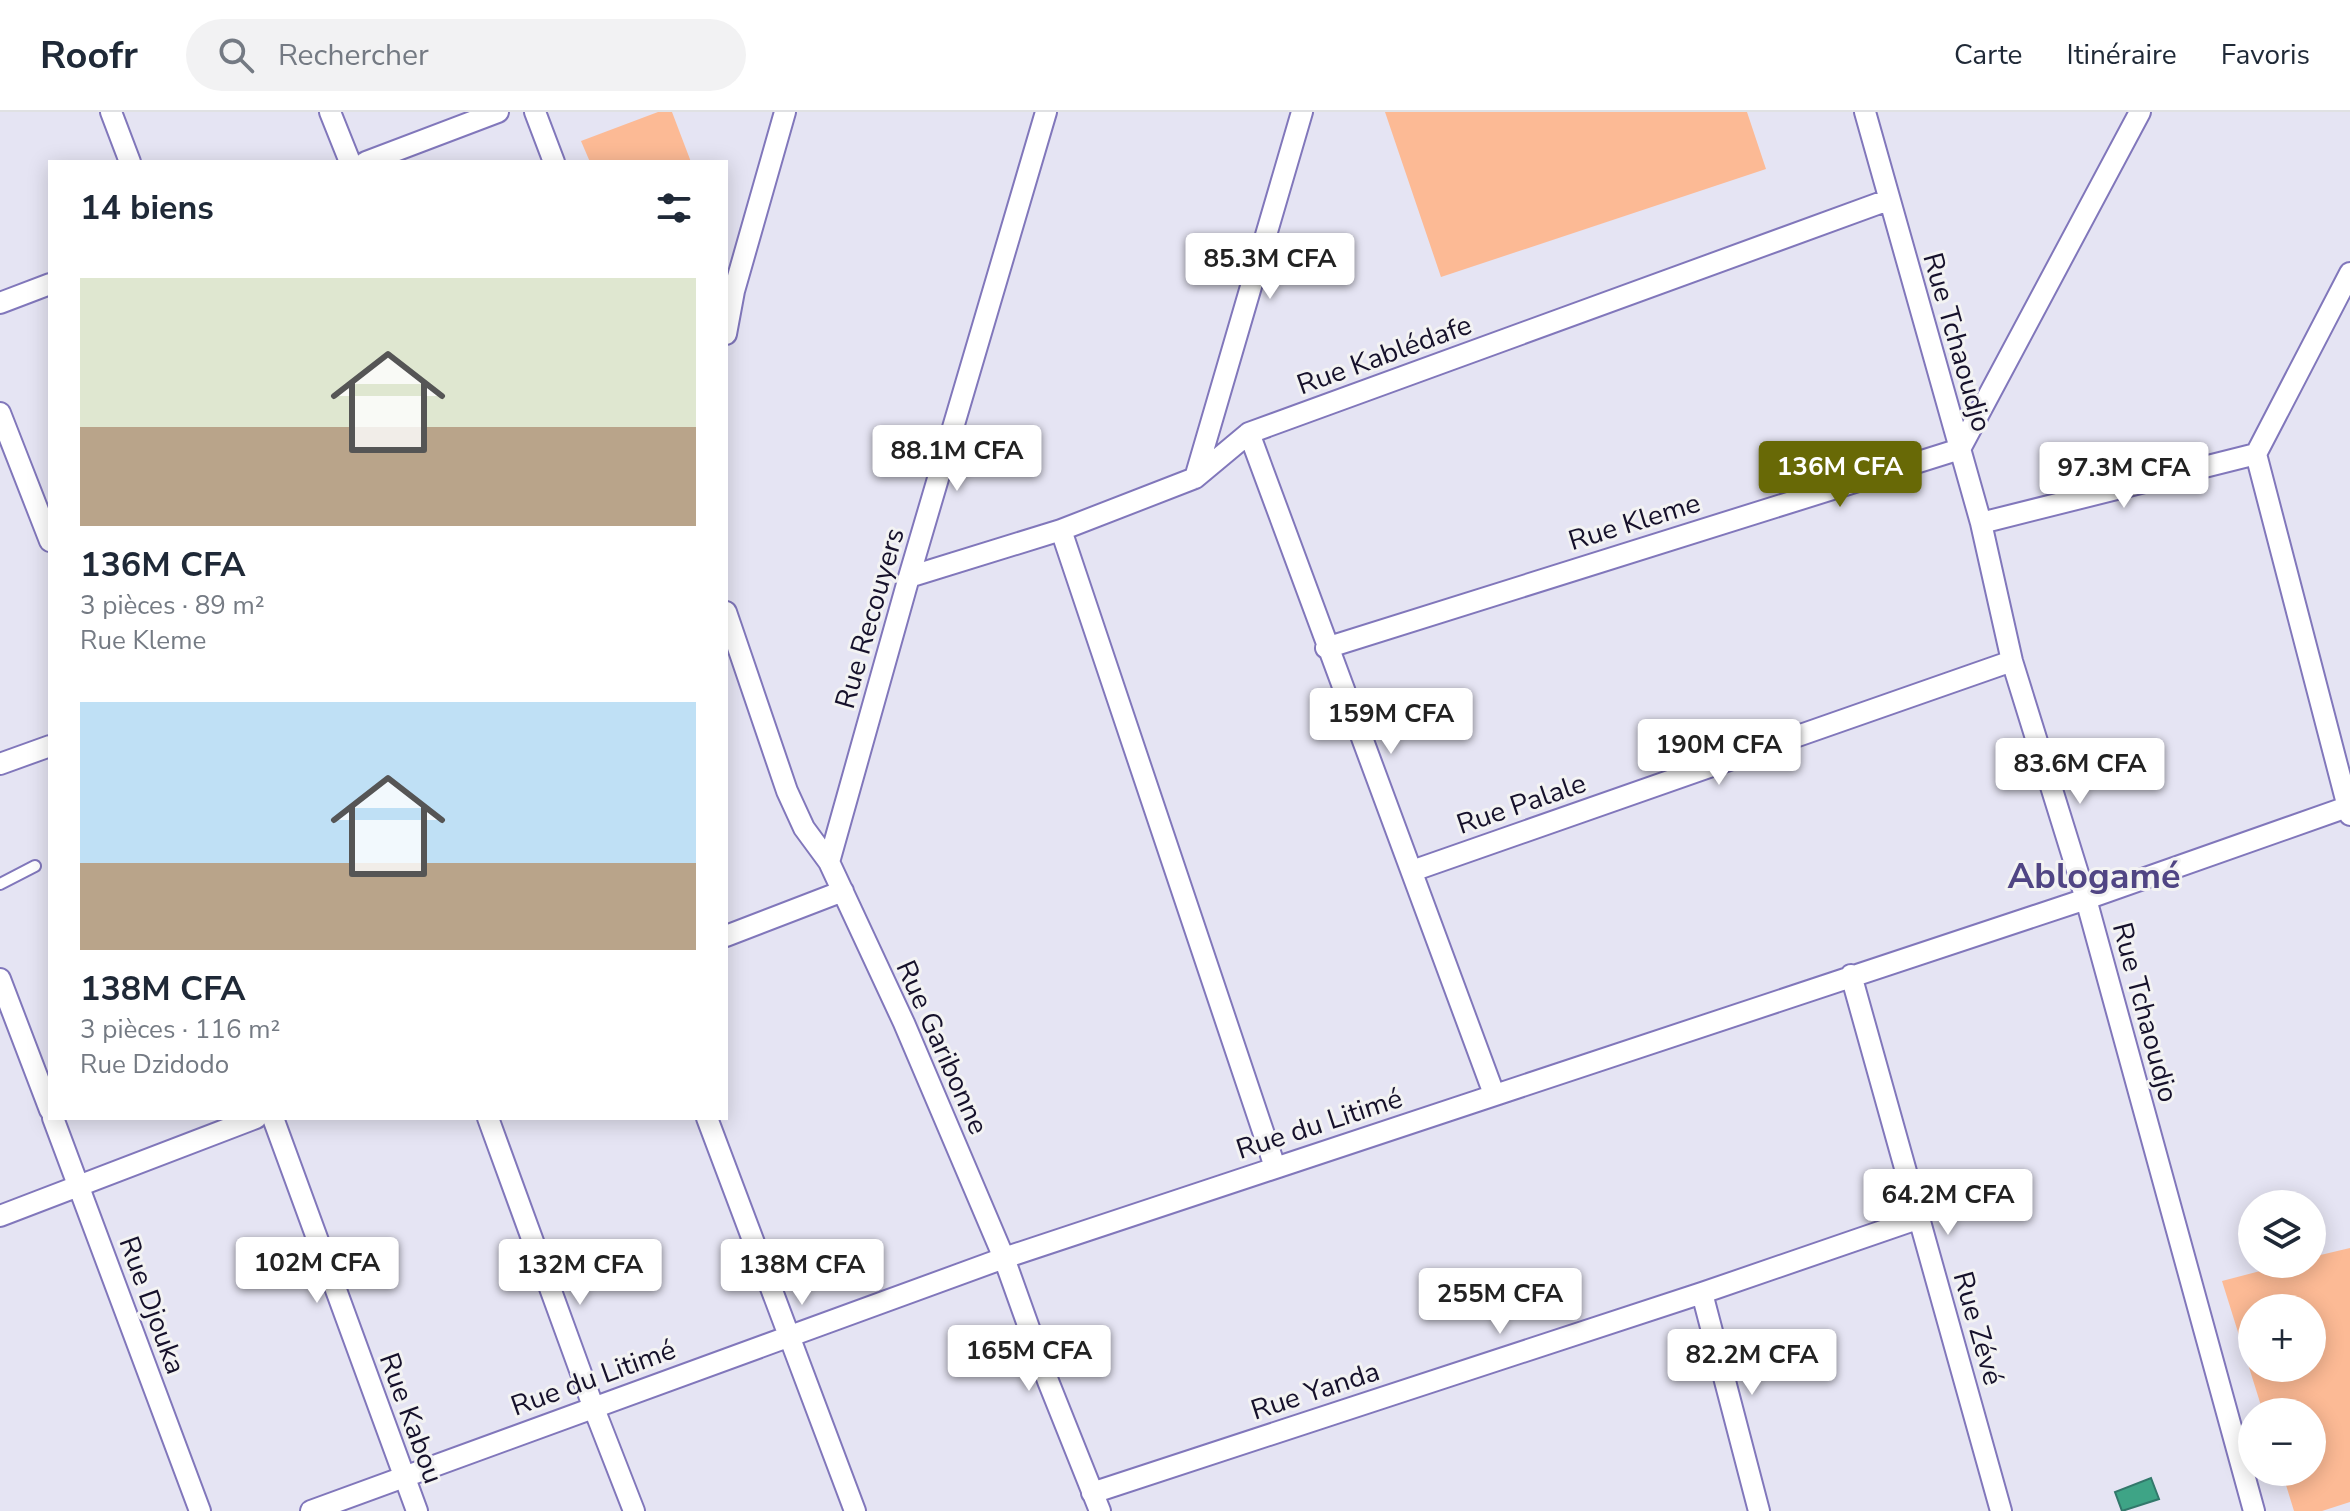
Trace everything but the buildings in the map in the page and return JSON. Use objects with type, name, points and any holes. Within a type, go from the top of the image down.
[{"type":"street","points":[[111,112],[129,160]]},
{"type":"street","points":[[330,112],[349,160]]},
{"type":"street","points":[[371,160],[498,112]]},
{"type":"street","points":[[535,112],[553,160]]},
{"type":"street","points":[[728,323],[734,291],[785,112]]},
{"type":"street","name":"Rue Recouyers","points":[[829,862],[1046,112]]},
{"type":"street","points":[[1195,478],[1302,112]]},
{"type":"street","points":[[1960,449],[2140,112]]},
{"type":"street","name":"Rue Tchaoudjo","points":[[1872,118],[1888,200],[1981,523],[2012,661],[2086,899],[2254,1511]]},
{"type":"street","name":"Rue Kablédafe","points":[[909,577],[1061,530],[1195,478],[1249,433],[1888,200]]},
{"type":"street","points":[[2349,809],[2256,454],[2350,273]]},
{"type":"street","points":[[0,303],[48,285]]},
{"type":"street","points":[[0,413],[48,536]]},
{"type":"street","points":[[1249,433],[1326,648],[1494,1094]]},
{"type":"street","name":"Rue Kleme","points":[[1326,648],[1960,449]]},
{"type":"street","points":[[1981,523],[2256,454]]},
{"type":"street","points":[[1061,530],[1275,1167]]},
{"type":"street","name":"Rue Garibonne","points":[[728,618],[787,791],[804,828],[829,862],[904,1023],[1004,1258],[1096,1502]]},
{"type":"street","name":"Rue Palale","points":[[1412,871],[2012,661]]},
{"type":"street","points":[[0,764],[48,747]]},
{"type":"street","name":"Rue du Litimé","points":[[311,1511],[1004,1258],[2349,809]]},
{"type":"street","points":[[728,935],[843,891]]},
{"type":"street","name":"Rue Zévé","points":[[1851,975],[2001,1511]]},
{"type":"street","points":[[0,979],[48,1105]]},
{"type":"street","name":"Rue Djouka","points":[[54,1120],[200,1511]]},
{"type":"street","points":[[0,1216],[251,1120]]},
{"type":"street","name":"Rue Kabou","points":[[274,1120],[417,1511]]},
{"type":"street","points":[[489,1120],[634,1511]]},
{"type":"street","points":[[708,1120],[855,1511]]},
{"type":"street","name":"Rue Yanda","points":[[1096,1502],[1920,1218]]},
{"type":"street","points":[[1702,1293],[1759,1511]]},
{"type":"lane","points":[[0,884],[35,866]]},
{"type":"shaded area","points":[[658,112],[672,112],[690,160],[589,160],[581,141]]},
{"type":"shaded area","points":[[1385,112],[1747,112],[1766,169],[1441,277]]},
{"type":"shaded area","points":[[2350,1248],[2350,1502],[2322,1511],[2294,1511],[2286,1486],[2326,1486],[2326,1398],[2259,1398],[2254,1382],[2326,1382],[2326,1294],[2238,1294],[2238,1332],[2222,1281],[2238,1277],[2326,1278],[2326,1254]]},
{"type":"shaded area","points":[[2151,1478],[2159,1499],[2122,1511],[2115,1492]]},
{"type":"district","name":"Ablogamé","points":[[2094,875]]}]
